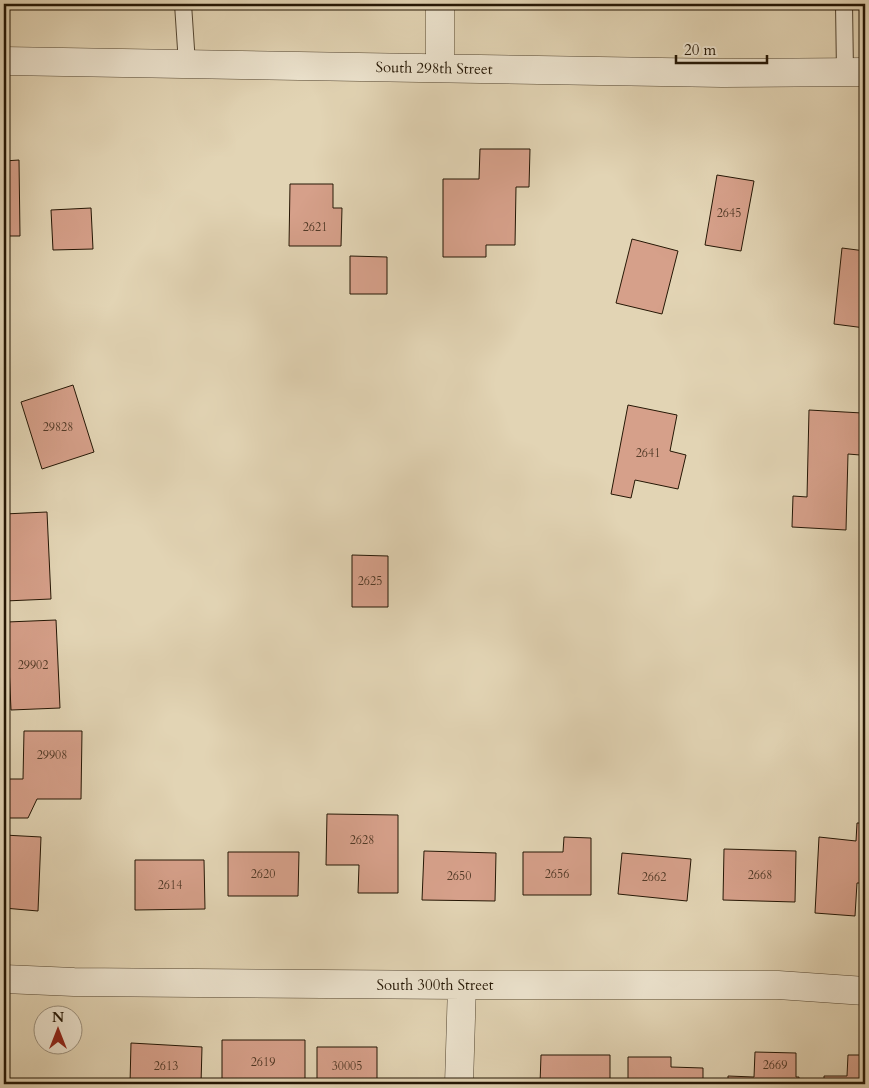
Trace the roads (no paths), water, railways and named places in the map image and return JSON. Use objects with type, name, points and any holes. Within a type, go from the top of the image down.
[{"type":"street","points":[[440,4],[440,68]]},
{"type":"street","name":"South 298th Street","points":[[4,61],[722,74],[855,72]]},
{"type":"street","name":"South 300th Street","points":[[4,979],[74,982],[778,985],[865,991]]},
{"type":"street","points":[[459,1084],[462,985]]},
{"type":"lane","points":[[183,4],[187,64]]},
{"type":"lane","points":[[844,4],[855,72]]}]
